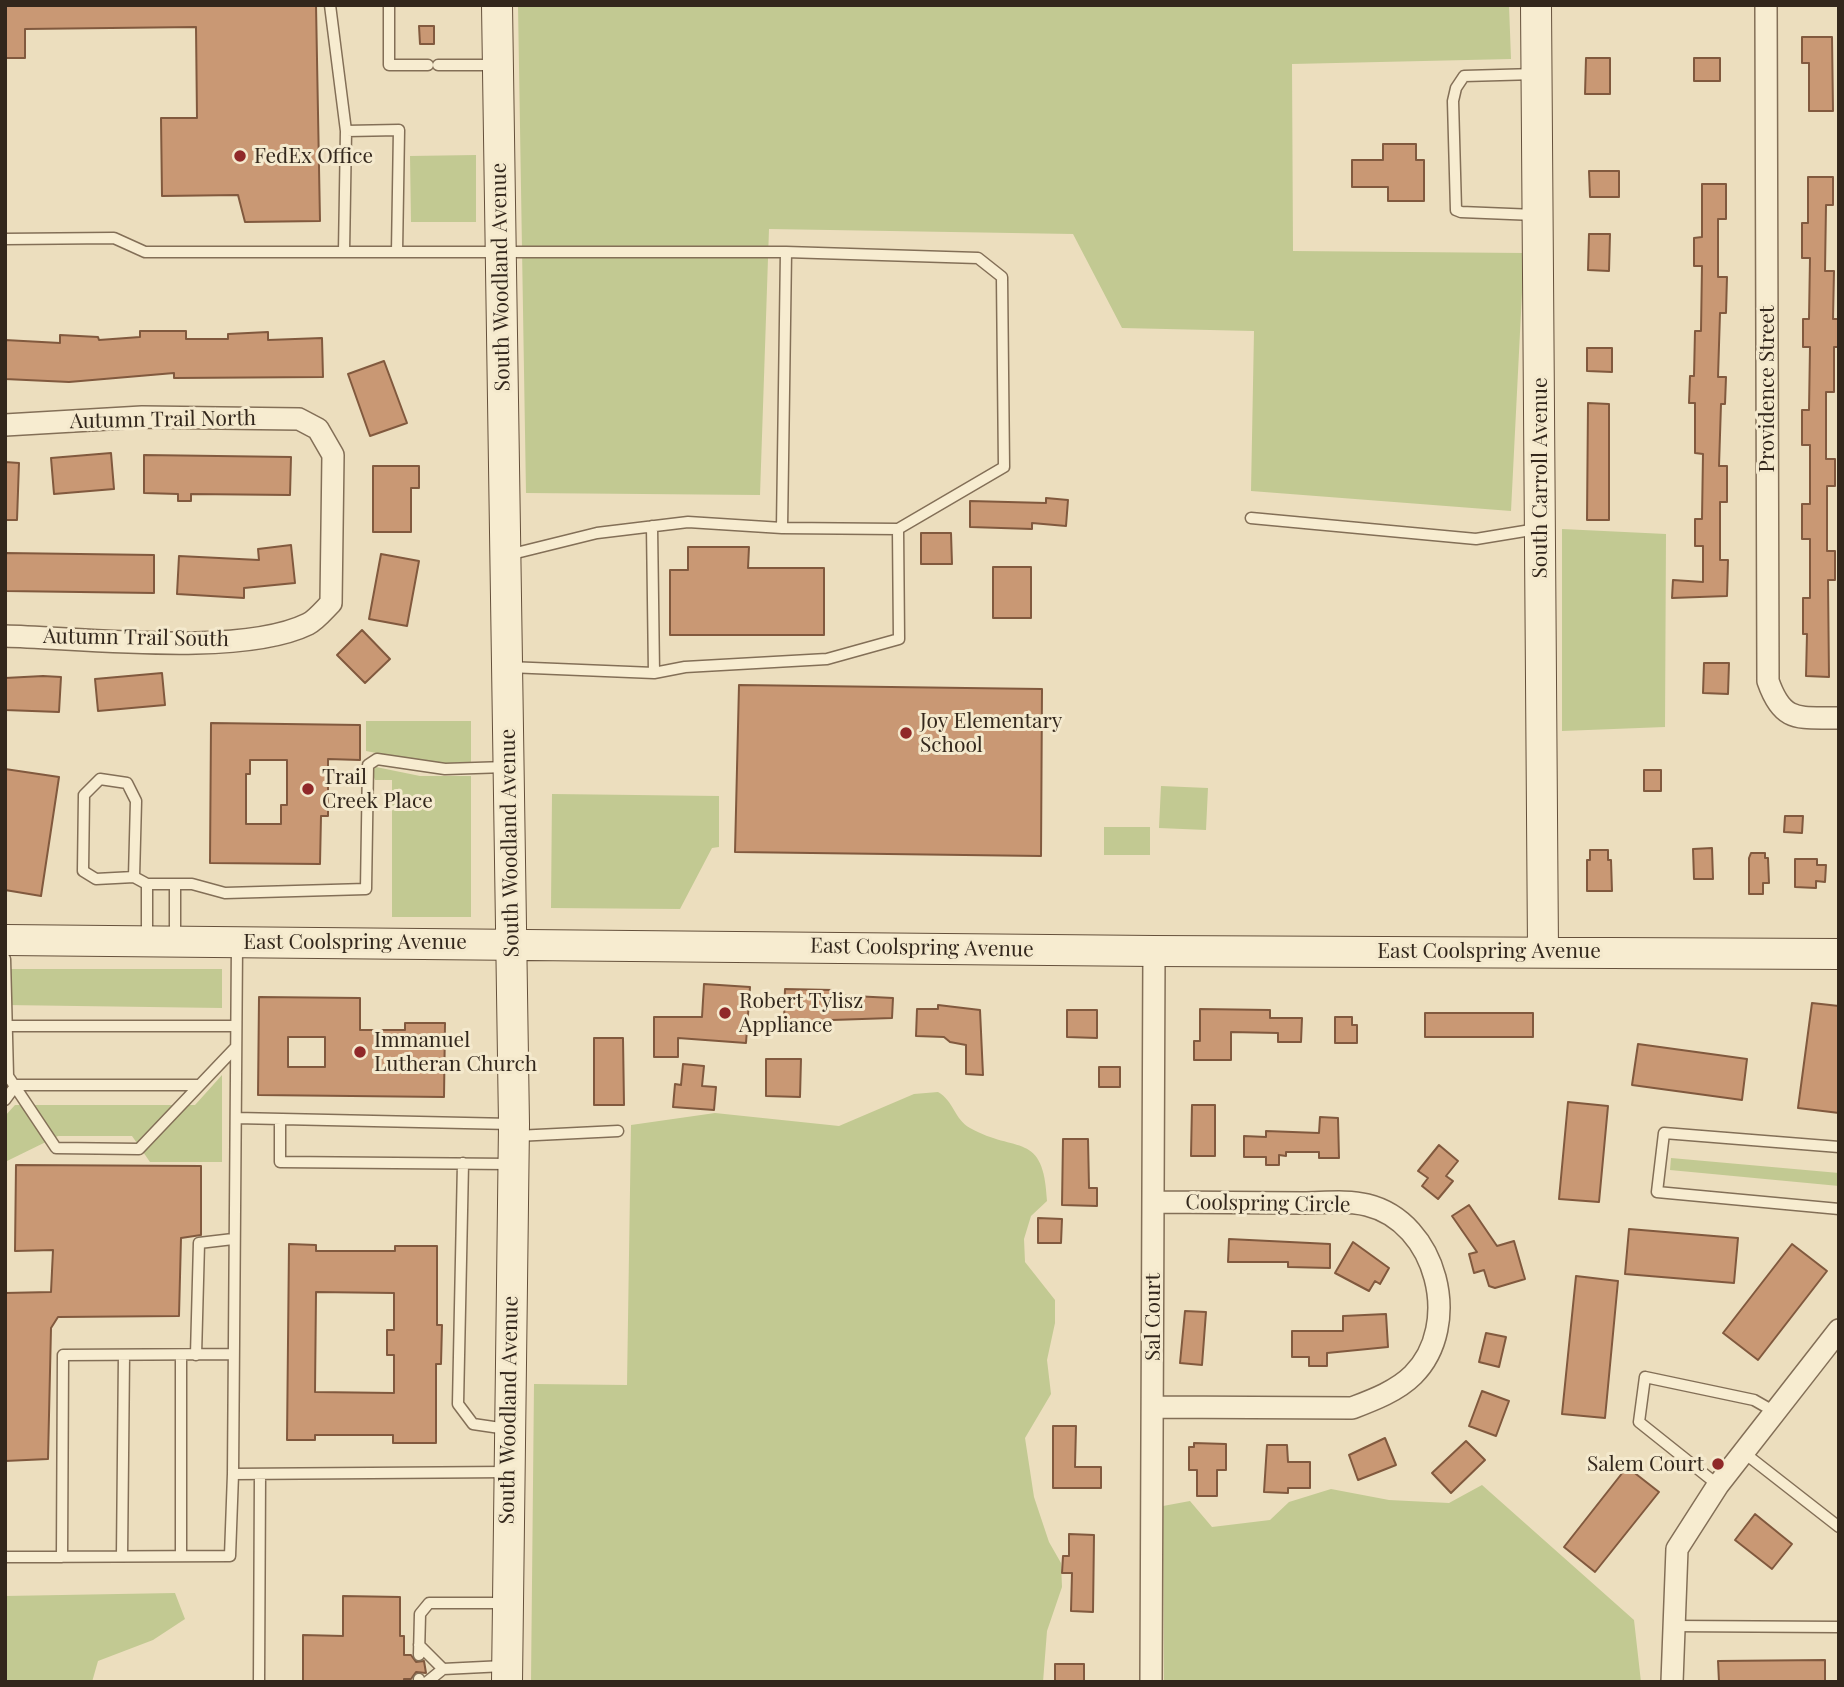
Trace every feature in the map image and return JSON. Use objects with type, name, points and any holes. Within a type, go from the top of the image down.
[{"type":"street","name":"South Woodland Avenue","points":[[497,5],[513,1141],[507,1674]]},
{"type":"street","name":"South Carroll Avenue","points":[[1536,5],[1544,950]]},
{"type":"street","name":"Providence Street","points":[[1766,5],[1768,681],[1776,703],[1793,717],[1839,718]]},
{"type":"street","name":"Autumn Trail North","points":[[5,425],[142,417],[259,418],[299,419],[318,429]]},
{"type":"street","name":"Autumn Trail South","points":[[5,635],[207,643],[261,637],[309,624],[331,603],[333,455],[318,429]]},
{"type":"street","name":"East Coolspring Avenue","points":[[5,940],[1154,951],[1544,950],[1839,954]]},
{"type":"street","name":"Sal Court","points":[[1150,1682],[1154,951]]},
{"type":"street","name":"Coolspring Circle","points":[[1153,1407],[1352,1408],[1380,1397],[1413,1374],[1432,1345],[1440,1319],[1436,1282],[1424,1248],[1400,1221],[1368,1205],[1154,1202]]},
{"type":"street","points":[[1672,1682],[1672,1626],[1677,1549],[1718,1485],[1839,1330]]},
{"type":"lane","points":[[330,5],[346,131],[344,251]]},
{"type":"lane","points":[[389,5],[389,65],[498,65]]},
{"type":"lane","points":[[1537,74],[1464,76],[1453,101],[1456,210],[1538,215]]},
{"type":"lane","points":[[346,131],[399,130],[397,252]]},
{"type":"lane","points":[[5,239],[114,238],[145,252],[786,252],[978,258],[1002,278],[1004,467],[898,529],[782,528],[688,522],[597,533],[506,556]]},
{"type":"lane","points":[[782,528],[786,252]]},
{"type":"lane","points":[[1251,518],[1476,538],[1540,528]]},
{"type":"lane","points":[[652,526],[654,673]]},
{"type":"lane","points":[[507,667],[654,673],[685,667],[827,659],[899,639],[898,529]]},
{"type":"lane","points":[[134,877],[135,801],[127,782],[100,779],[84,795],[83,871],[96,879],[134,877],[147,884],[192,884],[225,893],[366,889],[369,875],[368,765],[377,759],[445,769],[509,767]]},
{"type":"lane","points":[[147,884],[161,941]]},
{"type":"lane","points":[[161,941],[175,884]]},
{"type":"lane","points":[[5,1557],[230,1556],[237,942]]},
{"type":"lane","points":[[5,958],[7,1076],[56,1148],[139,1149],[236,1047]]},
{"type":"lane","points":[[6,1026],[236,1027]]},
{"type":"lane","points":[[16,1086],[200,1086]]},
{"type":"lane","points":[[5,1100],[16,1086]]},
{"type":"lane","points":[[236,1118],[280,1119],[513,1141],[618,1131]]},
{"type":"lane","points":[[280,1119],[280,1162],[463,1163],[513,1141]]},
{"type":"lane","points":[[1839,1147],[1664,1133],[1657,1192],[1839,1209]]},
{"type":"lane","points":[[463,1163],[458,1404],[473,1424],[509,1430]]},
{"type":"lane","points":[[195,1354],[199,1243],[233,1239]]},
{"type":"lane","points":[[181,1354],[181,1556]]},
{"type":"lane","points":[[62,1557],[63,1355],[233,1354]]},
{"type":"lane","points":[[122,1556],[124,1355]]},
{"type":"lane","points":[[1718,1485],[1639,1422],[1644,1377],[1754,1400],[1775,1412]]},
{"type":"lane","points":[[1743,1452],[1839,1527]]},
{"type":"lane","points":[[233,1474],[508,1472]]},
{"type":"lane","points":[[259,1682],[261,1474]]},
{"type":"lane","points":[[443,1669],[419,1650],[420,1615],[429,1603],[507,1603]]},
{"type":"lane","points":[[1672,1626],[1839,1627]]},
{"type":"lane","points":[[421,1681],[443,1669],[507,1674]]},
{"type":"green space","points":[[518,5],[1509,5],[1511,59],[1292,64],[1293,251],[1524,253],[1511,511],[1251,491],[1254,331],[1122,328],[1073,234],[769,229],[760,495],[526,493]]},
{"type":"green space","points":[[476,155],[476,222],[411,222],[410,156]]},
{"type":"green space","points":[[1562,529],[1666,534],[1665,727],[1562,731]]},
{"type":"green space","points":[[366,721],[471,721],[471,762],[432,764],[366,751]]},
{"type":"green space","points":[[376,767],[420,776],[471,776],[471,917],[392,917],[392,780],[375,780],[372,772]]},
{"type":"green space","points":[[1161,786],[1208,788],[1206,830],[1159,828]]},
{"type":"green space","points":[[552,794],[719,796],[719,847],[712,848],[680,909],[551,908]]},
{"type":"green space","points":[[1104,827],[1150,827],[1150,855],[1104,855]]},
{"type":"green space","points":[[5,969],[222,969],[222,1008],[5,1005]]},
{"type":"green space","points":[[222,1075],[222,1162],[150,1162],[132,1136],[58,1136],[5,1162],[5,1116],[15,1105],[195,1105]]},
{"type":"green space","points":[[938,1092],[948,1100],[960,1120],[970,1128],[1025,1148],[1033,1154],[1040,1163],[1045,1179],[1047,1201],[1031,1216],[1024,1239],[1025,1262],[1055,1300],[1055,1323],[1047,1360],[1051,1394],[1025,1438],[1034,1497],[1049,1542],[1061,1563],[1062,1587],[1047,1631],[1043,1682],[531,1682],[534,1384],[627,1385],[631,1125],[715,1113],[839,1126],[914,1094]]},
{"type":"green space","points":[[1671,1158],[1839,1173],[1839,1186],[1670,1170]]},
{"type":"green space","points":[[1482,1485],[1634,1620],[1641,1682],[1164,1682],[1163,1506],[1190,1501],[1212,1527],[1270,1520],[1289,1502],[1331,1489],[1389,1500],[1449,1503]]},
{"type":"green space","points":[[175,1593],[185,1619],[153,1640],[98,1661],[92,1682],[5,1682],[5,1596]]},
{"type":"building","points":[[5,5],[316,5],[320,221],[245,222],[238,195],[162,196],[161,118],[197,118],[196,27],[25,29],[25,58],[5,58]]},
{"type":"building","points":[[419,26],[434,26],[434,44],[420,44]]},
{"type":"building","points":[[1802,37],[1832,37],[1833,111],[1809,111],[1809,63],[1802,63]]},
{"type":"building","points":[[1586,58],[1610,58],[1610,94],[1585,94]]},
{"type":"building","points":[[1694,58],[1720,58],[1720,81],[1694,81]]},
{"type":"building","points":[[1383,144],[1416,144],[1416,160],[1424,160],[1424,201],[1388,201],[1388,187],[1352,187],[1352,160],[1383,160]]},
{"type":"building","points":[[1589,171],[1619,171],[1619,197],[1590,197]]},
{"type":"building","points":[[1808,177],[1833,177],[1833,205],[1826,205],[1825,271],[1834,271],[1833,319],[1839,319],[1839,347],[1834,347],[1834,392],[1826,392],[1826,459],[1835,459],[1835,486],[1827,486],[1827,551],[1835,551],[1835,580],[1828,580],[1829,677],[1806,676],[1807,634],[1803,634],[1803,598],[1810,598],[1810,539],[1802,539],[1802,504],[1810,504],[1810,445],[1802,445],[1802,410],[1809,410],[1810,347],[1803,347],[1803,319],[1809,319],[1810,258],[1802,258],[1802,223],[1808,223]]},
{"type":"building","points":[[1702,184],[1726,184],[1726,219],[1718,219],[1718,277],[1727,277],[1726,313],[1720,313],[1718,377],[1726,377],[1725,404],[1721,404],[1719,466],[1727,466],[1727,502],[1720,502],[1720,560],[1728,560],[1727,596],[1672,598],[1673,580],[1703,582],[1703,546],[1695,546],[1695,519],[1702,519],[1703,454],[1695,453],[1695,403],[1689,403],[1690,376],[1694,376],[1695,331],[1701,331],[1702,266],[1694,266],[1694,238],[1702,237]]},
{"type":"building","points":[[1589,234],[1610,234],[1609,271],[1588,270]]},
{"type":"building","points":[[140,331],[186,331],[186,339],[228,339],[228,334],[268,332],[268,340],[322,338],[323,377],[174,378],[174,373],[69,382],[5,379],[5,340],[60,343],[60,335],[98,337],[99,340],[140,337]]},
{"type":"building","points":[[1587,348],[1612,348],[1612,372],[1587,371]]},
{"type":"building","points":[[384,361],[407,423],[370,436],[348,374]]},
{"type":"building","points":[[1588,403],[1609,404],[1609,520],[1587,520]]},
{"type":"building","points":[[111,453],[114,489],[54,494],[51,458]]},
{"type":"building","points":[[144,455],[291,457],[290,495],[191,494],[191,501],[178,501],[178,494],[144,493]]},
{"type":"building","points":[[5,462],[19,463],[17,520],[5,520]]},
{"type":"building","points":[[373,466],[419,466],[419,488],[411,488],[411,532],[373,532]]},
{"type":"building","points":[[1046,498],[1068,500],[1066,526],[1032,523],[1032,529],[970,527],[970,501],[1046,503]]},
{"type":"building","points":[[921,533],[951,533],[952,564],[921,564]]},
{"type":"building","points":[[291,545],[295,583],[244,588],[244,598],[177,594],[179,556],[259,560],[258,549]]},
{"type":"building","points":[[688,547],[749,547],[748,568],[824,568],[824,635],[670,635],[670,570],[688,570]]},
{"type":"building","points":[[5,553],[154,555],[154,593],[5,591]]},
{"type":"building","points":[[381,554],[419,561],[407,626],[369,619]]},
{"type":"building","points":[[993,567],[1031,567],[1031,618],[993,618]]},
{"type":"building","points":[[362,630],[390,659],[365,683],[337,655]]},
{"type":"building","points":[[1704,663],[1729,663],[1728,694],[1703,693]]},
{"type":"building","points":[[162,673],[165,705],[98,711],[95,679]]},
{"type":"building","points":[[61,677],[59,712],[5,710],[5,678]]},
{"type":"building","points":[[739,685],[1042,689],[1041,856],[735,852]]},
{"type":"building","name":"Trail Creek Place","points":[[211,723],[360,725],[360,760],[328,759],[328,816],[321,816],[320,864],[210,863]],"holes":[[[250,760],[287,760],[287,805],[281,805],[281,824],[246,824],[246,774],[250,774]]]},
{"type":"building","points":[[5,769],[59,777],[41,896],[5,890]]},
{"type":"building","points":[[1644,770],[1661,770],[1661,791],[1644,791]]},
{"type":"building","points":[[1785,816],[1803,816],[1802,833],[1784,832]]},
{"type":"building","points":[[1712,848],[1713,879],[1694,879],[1693,849]]},
{"type":"building","points":[[1590,850],[1608,850],[1612,891],[1587,891],[1587,860],[1590,860]]},
{"type":"building","points":[[1751,853],[1765,853],[1765,858],[1768,858],[1769,883],[1763,883],[1763,894],[1749,894]]},
{"type":"building","points":[[1795,859],[1817,859],[1817,865],[1826,865],[1825,882],[1816,881],[1816,888],[1795,887]]},
{"type":"building","name":"Robert Tylisz Appliance","points":[[704,984],[750,987],[746,1043],[678,1038],[678,1057],[654,1057],[654,1017],[702,1017]]},
{"type":"building","points":[[785,989],[833,990],[833,995],[893,998],[892,1018],[832,1020],[832,1023],[784,1022]]},
{"type":"building","name":"Immanuel Lutheran Church","points":[[259,997],[360,998],[360,1030],[405,1030],[405,1023],[445,1023],[444,1097],[258,1095]],"holes":[[[288,1037],[325,1037],[325,1067],[288,1067]]]},
{"type":"building","points":[[1812,1003],[1839,1006],[1839,1113],[1798,1108]]},
{"type":"building","points":[[938,1005],[980,1010],[983,1075],[966,1074],[966,1045],[950,1042],[944,1037],[916,1036],[917,1009],[938,1009]]},
{"type":"building","points":[[1200,1009],[1270,1010],[1270,1018],[1302,1018],[1301,1042],[1278,1042],[1278,1033],[1231,1032],[1231,1060],[1194,1060],[1194,1041],[1200,1041]]},
{"type":"building","points":[[1067,1010],[1097,1010],[1097,1038],[1067,1037]]},
{"type":"building","points":[[1425,1013],[1533,1013],[1533,1037],[1425,1037]]},
{"type":"building","points":[[1335,1017],[1352,1017],[1352,1025],[1357,1025],[1357,1043],[1335,1043]]},
{"type":"building","points":[[594,1038],[623,1038],[624,1105],[594,1105]]},
{"type":"building","points":[[1638,1044],[1747,1059],[1742,1100],[1632,1085]]},
{"type":"building","points":[[766,1059],[801,1059],[800,1097],[766,1096]]},
{"type":"building","points":[[683,1064],[704,1066],[702,1086],[716,1087],[714,1110],[673,1107],[675,1084],[681,1085]]},
{"type":"building","points":[[1099,1067],[1120,1067],[1120,1087],[1099,1087]]},
{"type":"building","points":[[1568,1102],[1608,1106],[1599,1202],[1559,1199]]},
{"type":"building","points":[[1192,1105],[1215,1105],[1215,1156],[1191,1156]]},
{"type":"building","points":[[1320,1117],[1338,1118],[1339,1158],[1319,1158],[1319,1152],[1286,1152],[1286,1156],[1279,1155],[1279,1165],[1266,1165],[1266,1157],[1244,1157],[1244,1136],[1266,1137],[1266,1131],[1319,1133]]},
{"type":"building","points":[[1063,1139],[1088,1139],[1089,1188],[1097,1188],[1097,1206],[1062,1205]]},
{"type":"building","points":[[1439,1145],[1458,1161],[1446,1176],[1453,1181],[1438,1199],[1422,1186],[1428,1178],[1418,1171]]},
{"type":"building","points":[[16,1165],[201,1166],[201,1235],[181,1238],[179,1316],[58,1317],[51,1328],[48,1459],[5,1461],[5,1293],[51,1292],[53,1250],[15,1251]]},
{"type":"building","points":[[1469,1205],[1497,1246],[1514,1241],[1525,1279],[1495,1288],[1489,1286],[1484,1270],[1474,1273],[1469,1254],[1477,1252],[1452,1216]]},
{"type":"building","points":[[1038,1218],[1062,1219],[1061,1243],[1038,1243]]},
{"type":"building","points":[[1629,1229],[1738,1238],[1734,1283],[1625,1274]]},
{"type":"building","points":[[1229,1239],[1330,1244],[1330,1268],[1288,1267],[1288,1262],[1228,1262]]},
{"type":"building","points":[[1353,1242],[1389,1268],[1380,1284],[1375,1281],[1369,1291],[1335,1273]]},
{"type":"building","points":[[289,1244],[316,1245],[316,1251],[395,1251],[395,1246],[437,1246],[437,1325],[442,1325],[441,1364],[436,1364],[436,1443],[393,1443],[393,1435],[315,1435],[315,1440],[287,1440]],"holes":[[[316,1292],[394,1293],[394,1330],[387,1330],[387,1355],[394,1355],[394,1393],[315,1392]]]},
{"type":"building","points":[[1792,1244],[1827,1271],[1758,1360],[1723,1333]]},
{"type":"building","points":[[1576,1276],[1618,1281],[1605,1418],[1562,1414]]},
{"type":"building","points":[[1185,1311],[1206,1312],[1202,1365],[1180,1363]]},
{"type":"building","points":[[1386,1314],[1388,1347],[1327,1353],[1327,1366],[1309,1366],[1309,1357],[1292,1357],[1292,1331],[1343,1331],[1343,1316]]},
{"type":"building","points":[[1486,1333],[1506,1337],[1499,1367],[1479,1362]]},
{"type":"building","points":[[1482,1391],[1509,1401],[1496,1436],[1469,1426]]},
{"type":"building","points":[[1053,1426],[1076,1426],[1075,1467],[1101,1467],[1101,1488],[1053,1488]]},
{"type":"building","points":[[1385,1438],[1396,1465],[1358,1480],[1349,1455]]},
{"type":"building","points":[[1466,1441],[1485,1460],[1451,1493],[1432,1473]]},
{"type":"building","points":[[1194,1443],[1226,1444],[1226,1470],[1217,1470],[1217,1496],[1197,1496],[1197,1470],[1189,1470],[1189,1447],[1194,1447]]},
{"type":"building","points":[[1267,1445],[1287,1445],[1288,1462],[1310,1462],[1310,1488],[1288,1488],[1288,1493],[1264,1492]]},
{"type":"building","points":[[1627,1467],[1659,1492],[1595,1572],[1564,1547]]},
{"type":"building","points":[[1755,1514],[1792,1544],[1772,1569],[1735,1540]]},
{"type":"building","points":[[1069,1534],[1094,1535],[1093,1612],[1071,1611],[1072,1573],[1062,1573],[1063,1556],[1069,1556]]},
{"type":"building","points":[[343,1596],[400,1597],[400,1636],[404,1636],[404,1655],[411,1655],[416,1662],[424,1661],[426,1673],[416,1672],[411,1679],[404,1679],[404,1682],[303,1682],[303,1635],[343,1636]]},
{"type":"building","points":[[1825,1660],[1825,1682],[1719,1682],[1718,1661]]},
{"type":"building","points":[[1055,1664],[1084,1664],[1084,1682],[1055,1682]]},
{"type":"place","name":"FedEx Office","points":[[240,156]]},
{"type":"place","name":"Joy Elementary School","points":[[906,733]]},
{"type":"place","name":"Trail Creek Place","points":[[308,789]]},
{"type":"place","name":"Robert Tylisz Appliance","points":[[725,1013]]},
{"type":"place","name":"Immanuel Lutheran Church","points":[[360,1052]]},
{"type":"place","name":"Salem Court","points":[[1718,1464]]}]
